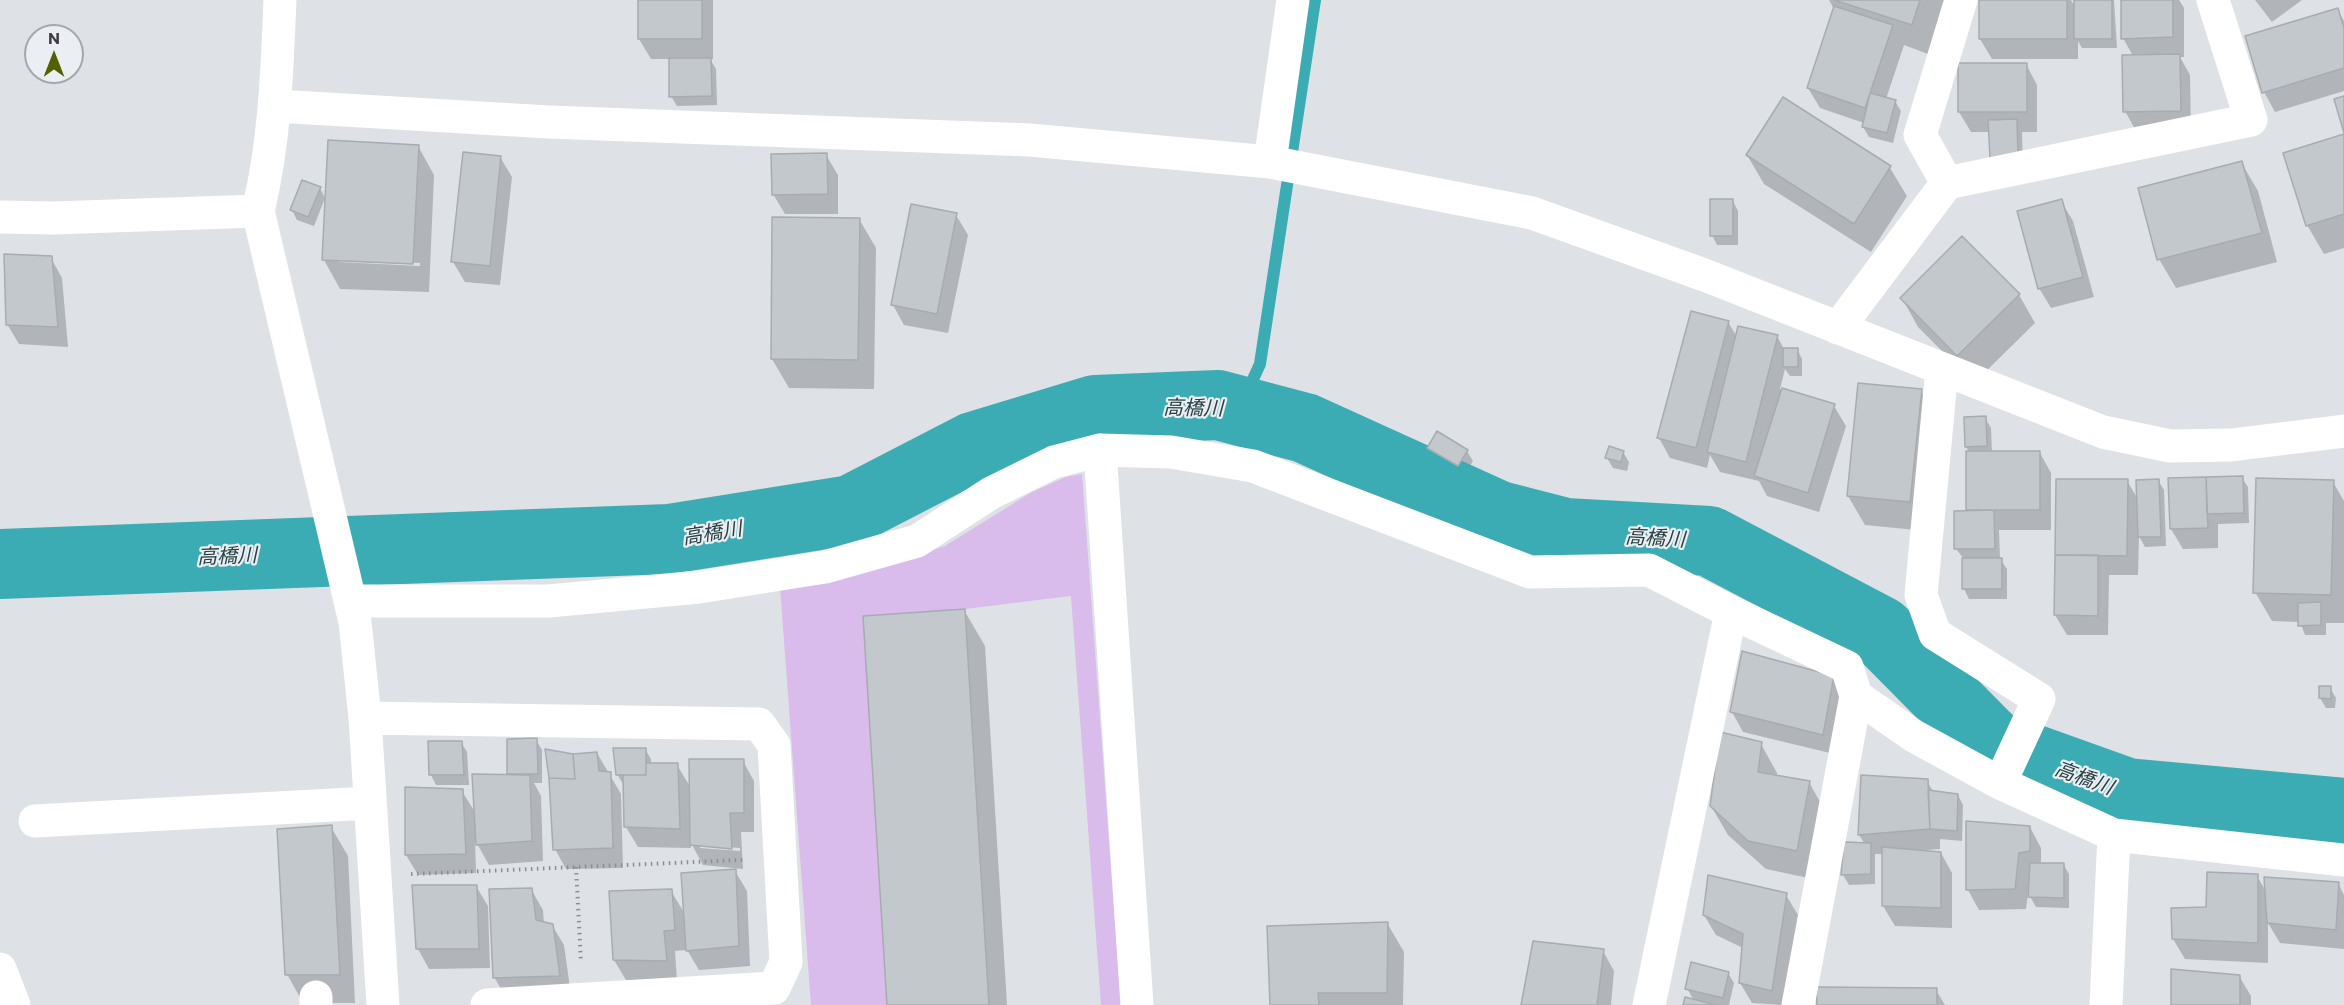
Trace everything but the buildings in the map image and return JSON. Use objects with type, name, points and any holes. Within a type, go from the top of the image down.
[{"type":"street","points":[[280,0],[276,106],[268,171],[258,211],[350,601],[365,718],[383,1005]]},
{"type":"street","points":[[1270,162],[1293,0]]},
{"type":"street","points":[[1947,183],[1920,135],[1961,0]]},
{"type":"street","points":[[1838,328],[1947,183],[2251,120],[2213,0]]},
{"type":"street","points":[[276,106],[549,122],[1030,140],[1270,162],[1532,213],[1838,328],[2103,432],[2170,446],[2230,445],[2344,431]]},
{"type":"street","points":[[0,217],[53,219],[258,211]]},
{"type":"street","points":[[1942,369],[1921,595],[1935,634],[2039,699],[2000,783]]},
{"type":"street","points":[[350,601],[549,601],[699,587],[825,567],[917,541],[991,493],[1033,472],[1054,462],[1100,450],[1171,452],[1253,466],[1530,572],[1649,570],[1847,667],[1856,696],[1798,1005]]},
{"type":"street","points":[[1100,450],[1137,1005]]},
{"type":"street","points":[[1649,1005],[1731,612]]},
{"type":"street","points":[[1856,696],[1914,736],[2000,783],[2114,835],[2344,861]]},
{"type":"street","points":[[365,718],[759,724],[774,745],[786,962],[774,988],[487,1005]]},
{"type":"street","points":[[35,821],[370,803]]},
{"type":"street","points":[[2106,1005],[2114,835]]},
{"type":"street","points":[[0,969],[14,1005]]},
{"type":"path","points":[[375,875],[780,858]]},
{"type":"path","points":[[576,867],[583,999]]},
{"type":"shaded area","points":[[1082,474],[1121,1005],[1101,1005],[1071,596],[965,609],[863,616],[887,1005],[811,1005],[780,587],[863,573],[945,546],[1032,492],[1066,477]]},
{"type":"waterway","points":[[1239,410],[1260,364],[1315,0]]},
{"type":"waterway","name":"高橋川","points":[[0,564],[669,539],[851,510],[973,447],[1095,410],[1218,405],[1305,428],[1499,516],[1565,533],[1709,541],[1880,631],[1993,745],[2127,793],[2344,813]]}]
